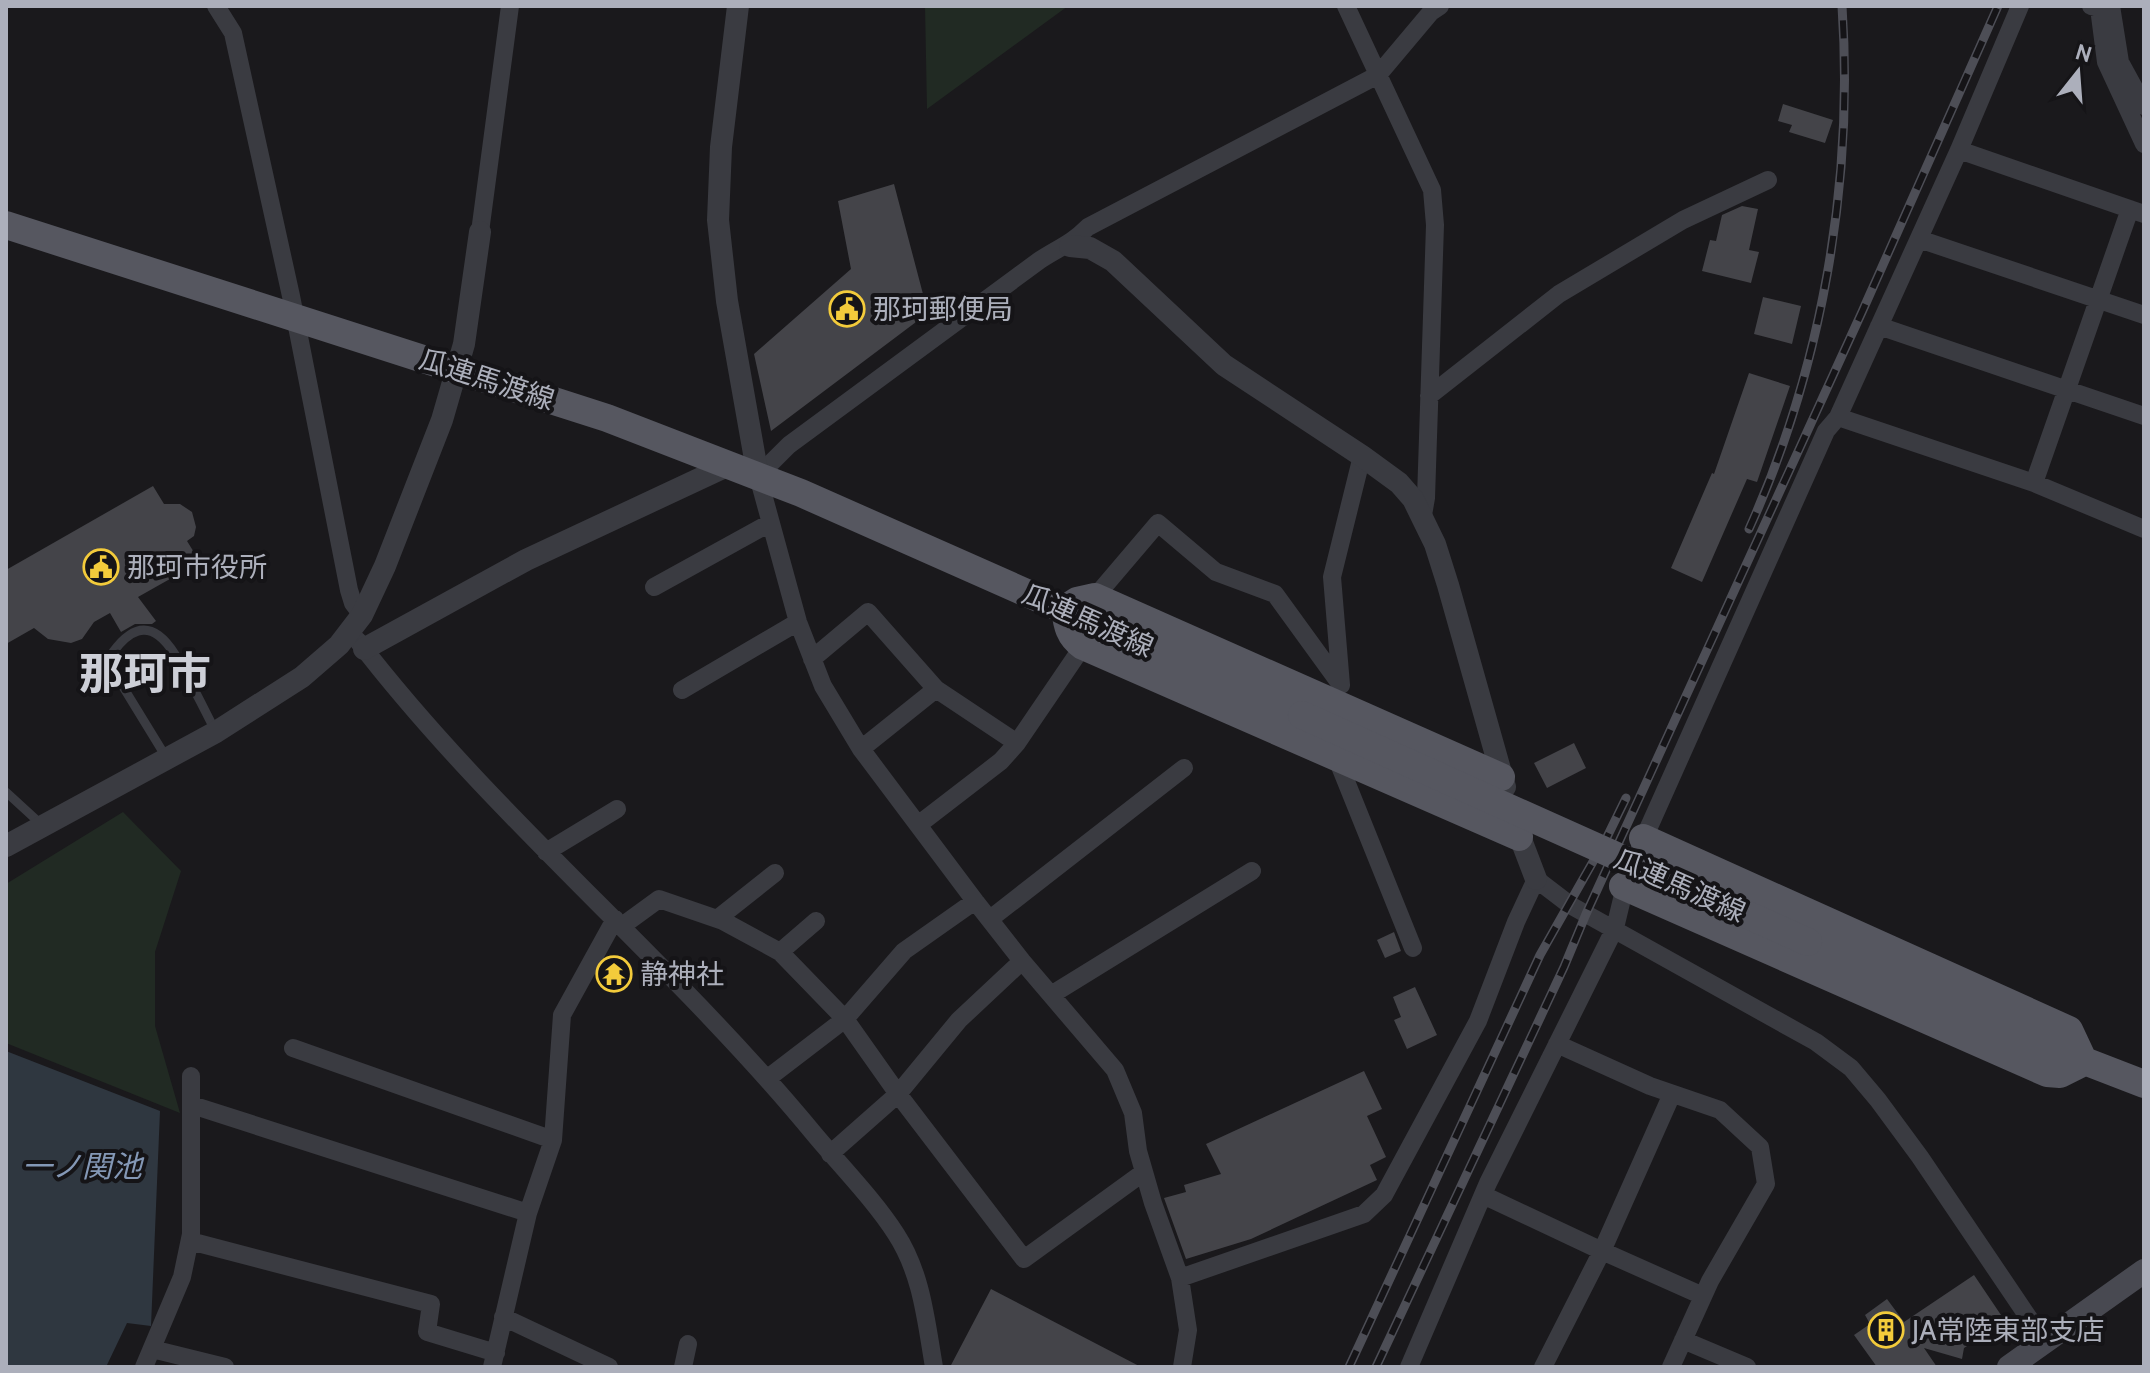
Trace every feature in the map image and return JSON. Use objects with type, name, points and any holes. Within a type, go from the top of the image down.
[{"type":"main road","name":"瓜連馬渡線","points":[[6,225],[607,418],[758,476],[1065,609],[2012,1033],[2144,1084]]},
{"type":"main road","points":[[1501,777],[1346,697],[1095,597],[1077,601],[1065,609],[1067,626],[1073,639],[1083,646],[1519,837]]},
{"type":"main road","points":[[1623,886],[2047,1073],[2060,1074],[2084,1062],[2069,1030],[1643,838]]},
{"type":"main road","points":[[2009,1367],[2144,1271]]},
{"type":"street","points":[[216,6],[233,33],[295,318],[356,623],[364,649],[414,710],[546,852],[619,922],[768,1078],[896,1234],[920,1283],[934,1367]]},
{"type":"street","points":[[6,846],[216,732],[302,677],[339,645],[356,623],[419,482],[442,420],[464,344],[510,6]]},
{"type":"street","points":[[738,6],[721,147],[718,220],[727,301],[758,476],[798,622],[823,686],[861,749],[1022,961],[1115,1070],[1133,1113],[1138,1151],[1180,1278],[1188,1330],[1182,1367]]},
{"type":"street","points":[[1346,6],[1432,190],[1435,225],[1423,515]]},
{"type":"street","points":[[1409,1367],[1483,1195],[1615,928],[1623,886],[1643,838],[1826,431],[1838,417],[1919,239],[2020,6]]},
{"type":"street","points":[[2091,6],[2099,8],[2106,62],[2144,144]]},
{"type":"street","points":[[2111,6],[2120,62],[2144,106]]},
{"type":"street","points":[[1070,246],[1088,227],[1378,75],[1433,8]]},
{"type":"street","points":[[1959,150],[2137,211],[2098,299],[2034,483]]},
{"type":"street","points":[[1429,396],[1559,294],[1683,220],[1768,180]]},
{"type":"street","points":[[1919,239],[2144,315]]},
{"type":"street","points":[[758,476],[789,445],[1059,247],[1090,248],[1113,261],[1224,365],[1399,483],[1423,515],[1448,585],[1519,837],[1536,879],[1570,905],[1816,1042],[1851,1068],[1920,1157],[2045,1342]]},
{"type":"street","points":[[1879,326],[2144,416]]},
{"type":"street","points":[[1838,417],[2034,483],[2144,529]]},
{"type":"street","points":[[1346,697],[1332,577],[1362,456]]},
{"type":"street","points":[[364,649],[526,560],[729,465]]},
{"type":"street","points":[[654,587],[770,523]]},
{"type":"street","points":[[1095,597],[1158,523],[1216,572],[1275,594],[1346,697]]},
{"type":"street","points":[[812,659],[868,612],[936,689],[1017,743]]},
{"type":"street","points":[[682,690],[798,622]]},
{"type":"street","points":[[918,825],[1001,761],[1017,743],[1083,646]]},
{"type":"street","points":[[861,749],[936,689]]},
{"type":"street","points":[[1337,759],[1413,948]]},
{"type":"street","points":[[990,919],[1184,768]]},
{"type":"street","points":[[546,852],[617,809]]},
{"type":"street","points":[[1051,995],[1252,871]]},
{"type":"street","points":[[717,919],[775,873]]},
{"type":"street","points":[[1180,1278],[1364,1214],[1384,1195],[1478,1021],[1536,879]]},
{"type":"street","points":[[190,1241],[431,1304],[427,1332],[494,1360],[528,1213],[553,1140],[562,1015],[619,922],[659,899],[717,919],[780,952],[845,1019],[1024,1259],[1144,1172]]},
{"type":"street","points":[[768,1078],[845,1019],[904,951],[975,901]]},
{"type":"street","points":[[780,952],[816,921]]},
{"type":"street","points":[[830,1154],[898,1094],[959,1020],[1022,961]]},
{"type":"street","points":[[1557,1044],[1672,1094],[1720,1110],[1760,1147],[1766,1184],[1703,1296],[1671,1367]]},
{"type":"street","points":[[293,1048],[553,1140]]},
{"type":"street","points":[[144,1367],[182,1277],[190,1241],[191,1076]]},
{"type":"street","points":[[1543,1367],[1602,1251],[1672,1094]]},
{"type":"street","points":[[192,1105],[528,1213]]},
{"type":"street","points":[[1483,1195],[1703,1296]]},
{"type":"street","points":[[503,1317],[609,1367]]},
{"type":"street","points":[[1683,1340],[1747,1367]]},
{"type":"street","points":[[683,1367],[688,1344]]},
{"type":"street","points":[[152,1349],[225,1367]]},
{"type":"lane","points":[[167,758],[117,677],[113,652],[123,638],[140,630],[154,631],[166,639],[216,732]]},
{"type":"lane","points":[[6,792],[42,825]]},
{"type":"shaded area","points":[[925,6],[1068,6],[927,109]]},
{"type":"shaded area","points":[[123,812],[181,871],[155,952],[155,1026],[180,1113],[6,1043],[6,884]]},
{"type":"water","name":"一ノ関池","points":[[6,1051],[160,1111],[151,1326],[127,1323],[106,1367],[6,1367]]},
{"type":"building","points":[[1783,104],[1833,120],[1825,143],[1789,132],[1792,125],[1778,121]]},
{"type":"building","points":[[894,184],[928,313],[771,431],[754,354],[851,269],[838,201]]},
{"type":"building","points":[[1742,206],[1758,209],[1749,250],[1759,252],[1751,283],[1702,271],[1710,240],[1716,241],[1722,215]]},
{"type":"building","points":[[1763,297],[1801,306],[1792,344],[1754,334]]},
{"type":"building","points":[[1749,373],[1790,386],[1757,482],[1747,479],[1702,582],[1671,568],[1714,474]]},
{"type":"building","name":"那珂市役所","points":[[153,486],[164,504],[180,504],[192,512],[196,527],[194,536],[187,541],[200,562],[138,597],[156,621],[152,624],[135,624],[121,632],[110,613],[94,622],[82,639],[71,643],[48,639],[34,628],[6,644],[6,570]]},
{"type":"building","points":[[1574,743],[1586,768],[1547,788],[1534,763]]},
{"type":"building","points":[[1394,932],[1401,951],[1385,958],[1377,940]]},
{"type":"building","points":[[1415,987],[1437,1035],[1407,1049],[1394,1020],[1401,1017],[1393,997]]},
{"type":"building","points":[[1364,1071],[1382,1109],[1367,1116],[1386,1157],[1370,1165],[1377,1180],[1251,1239],[1186,1259],[1164,1198],[1186,1192],[1184,1185],[1221,1174],[1206,1144]]},
{"type":"building","points":[[1974,1275],[2001,1315],[1996,1318],[2000,1325],[1964,1348],[1962,1359],[1924,1348],[1937,1367],[1877,1367],[1854,1335],[1870,1324],[1865,1315],[1887,1299],[1904,1322]]},
{"type":"building","points":[[991,1289],[1141,1367],[950,1367]]},
{"type":"railway","points":[[1749,529],[1796,404],[1814,339],[1827,273],[1843,139],[1842,6]]},
{"type":"railway","points":[[1376,1367],[1564,967],[1998,6]]},
{"type":"railway","points":[[1349,1367],[1540,955],[1626,798]]},
{"type":"place","name":"那珂郵便局","points":[[847,309]]},
{"type":"place","name":"那珂市役所","points":[[101,567]]},
{"type":"place","name":"静神社","points":[[614,974]]},
{"type":"place","name":"JA常陸東部支店","points":[[1886,1330]]},
{"type":"district","name":"那珂市","points":[[145,673]]}]
